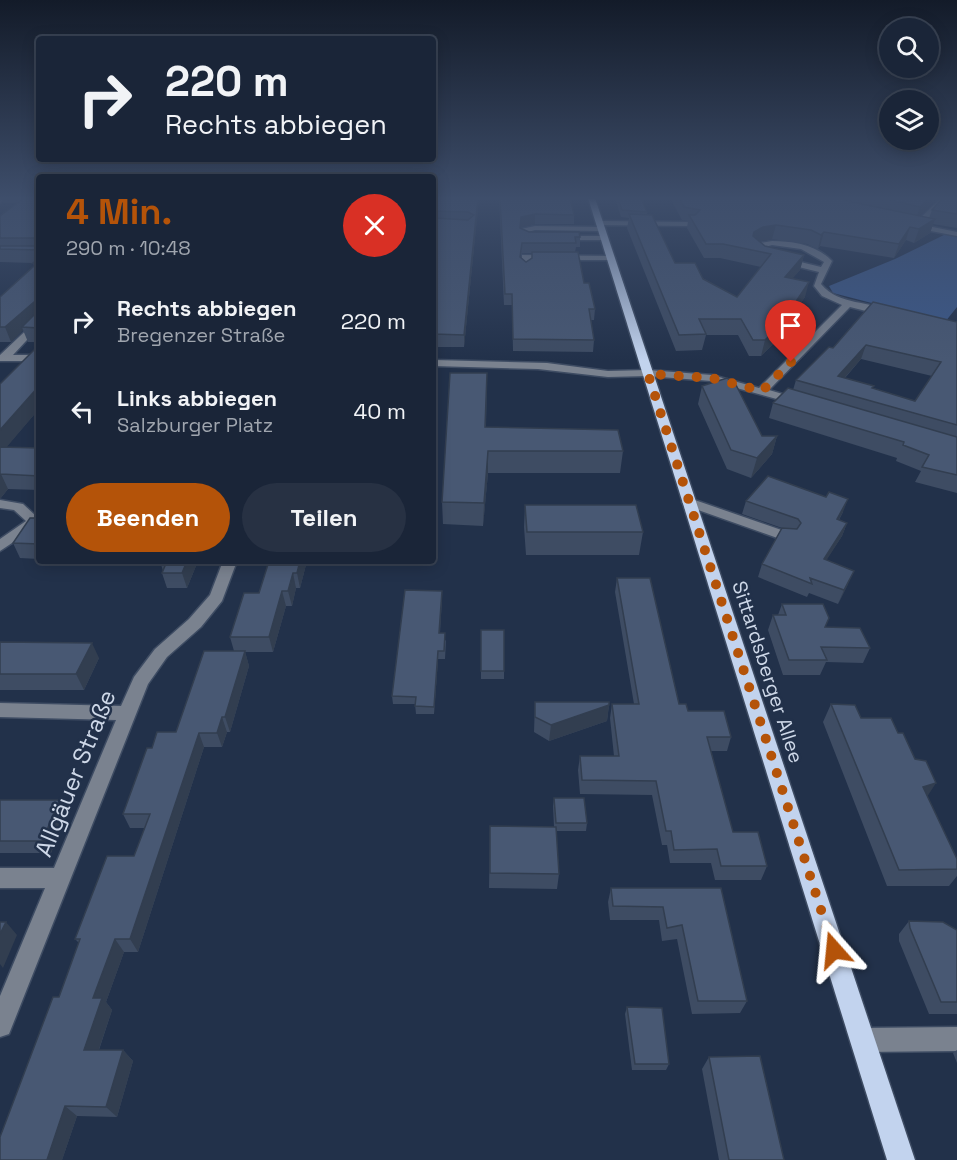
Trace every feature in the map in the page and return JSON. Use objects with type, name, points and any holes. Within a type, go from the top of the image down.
[{"type":"main road","name":"Sittardsberger Allee","points":[[608,252],[901,1160]]},
{"type":"street","points":[[761,252],[765,256],[824,270]]},
{"type":"street","points":[[813,252],[828,261],[817,284],[825,294],[848,304],[902,316]]},
{"type":"street","points":[[526,267],[525,257],[610,258]]},
{"type":"street","points":[[762,391],[848,304]]},
{"type":"street","points":[[2,358],[36,324]]},
{"type":"street","points":[[2,358],[36,358]]},
{"type":"street","points":[[436,363],[539,366],[608,374],[712,378],[816,407]]},
{"type":"street","points":[[689,502],[788,537]]},
{"type":"street","points":[[0,504],[18,507],[36,519]]},
{"type":"street","points":[[0,546],[36,521]]},
{"type":"street","name":"Allgäuer Straße","points":[[0,1025],[140,682],[161,653],[195,623],[217,597],[229,564]]},
{"type":"street","points":[[0,710],[127,713]]},
{"type":"street","points":[[0,878],[60,878]]},
{"type":"street","points":[[862,1040],[957,1039]]},
{"type":"shaded area","points":[[909,252],[957,252],[957,307],[945,322],[833,293],[829,286]]},
{"type":"building","points":[[436,252],[472,252],[464,335],[436,334]]},
{"type":"building","points":[[503,252],[521,252],[520,257],[526,262],[532,258],[532,252],[578,252],[584,283],[589,283],[595,309],[589,309],[594,340],[513,339],[512,294],[505,294]]},
{"type":"building","points":[[645,252],[670,252],[675,263],[695,263],[703,279],[737,297],[771,254],[762,252],[792,252],[804,255],[785,277],[809,282],[793,306],[799,307],[765,340],[753,340],[741,319],[699,319],[706,334],[679,335]]},
{"type":"building","points":[[36,263],[36,328],[22,327],[35,314],[34,302],[5,327],[0,327],[0,297]]},
{"type":"building","points":[[873,302],[957,322],[957,425],[796,380],[829,347],[833,348]],"holes":[[[866,345],[941,362],[915,401],[838,376]]]},
{"type":"building","points":[[36,348],[36,389],[0,430],[0,384]]},
{"type":"building","points":[[450,373],[487,373],[485,427],[618,430],[623,451],[488,451],[484,503],[442,502]]},
{"type":"building","points":[[727,378],[736,385],[762,436],[777,436],[757,458],[731,450],[702,386]]},
{"type":"building","points":[[788,388],[957,437],[957,475],[922,467],[929,455],[903,445],[904,442],[773,403]]},
{"type":"building","points":[[0,447],[36,448],[36,476],[0,475]]},
{"type":"building","points":[[768,476],[826,497],[829,492],[848,499],[837,519],[847,523],[824,559],[854,571],[844,590],[810,578],[812,584],[762,564],[782,528],[797,529],[801,523],[798,519],[746,501]]},
{"type":"building","points":[[525,505],[636,505],[643,532],[527,532]]},
{"type":"building","points":[[30,518],[36,518],[36,544],[13,543]]},
{"type":"building","points":[[166,564],[186,564],[182,573],[162,573]]},
{"type":"building","points":[[268,564],[299,564],[297,573],[293,573],[288,591],[282,591],[269,637],[230,637],[244,593],[259,593]]},
{"type":"building","points":[[617,578],[650,578],[679,704],[686,704],[688,711],[724,711],[731,737],[707,737],[733,832],[758,832],[767,866],[721,866],[717,849],[674,850],[671,831],[666,831],[656,781],[582,780],[580,756],[619,756],[612,704],[639,704]]},
{"type":"building","points":[[405,590],[442,591],[439,633],[445,633],[444,651],[438,651],[434,707],[415,706],[416,697],[392,696]]},
{"type":"building","points":[[782,604],[823,604],[829,618],[825,627],[860,628],[870,648],[821,647],[827,660],[789,660],[773,615],[786,615]]},
{"type":"building","points":[[481,630],[504,630],[504,671],[481,671]]},
{"type":"building","points":[[0,642],[92,643],[76,674],[0,674]]},
{"type":"building","points":[[204,651],[245,651],[225,717],[222,717],[217,733],[199,733],[130,939],[115,939],[93,998],[102,998],[84,1050],[123,1050],[106,1107],[65,1106],[47,1160],[0,1160],[0,1137],[53,997],[59,997],[80,939],[75,939],[107,856],[134,856],[150,814],[123,814],[147,748],[152,748],[157,732],[176,732]]},
{"type":"building","points":[[535,702],[609,702],[609,705],[551,725],[535,717]]},
{"type":"building","points":[[831,704],[855,705],[861,718],[891,718],[898,733],[903,733],[915,759],[926,761],[936,783],[923,787],[957,859],[957,869],[899,870]]},
{"type":"building","points":[[554,798],[584,798],[587,823],[556,823]]},
{"type":"building","points":[[0,800],[60,800],[42,841],[0,841]]},
{"type":"building","points":[[490,826],[556,827],[559,874],[490,873]]},
{"type":"building","points":[[611,888],[721,888],[747,1001],[698,1001],[682,925],[667,928],[663,907],[613,906]]},
{"type":"building","points":[[909,921],[943,922],[957,930],[957,1002],[941,1002]]},
{"type":"building","points":[[0,922],[6,922],[0,934]]},
{"type":"building","points":[[627,1007],[662,1008],[669,1064],[635,1064]]},
{"type":"building","points":[[760,1056],[784,1160],[729,1160],[709,1057]]},
{"type":"route","points":[[791,362],[762,391],[712,378],[648,374],[834,950]]}]
